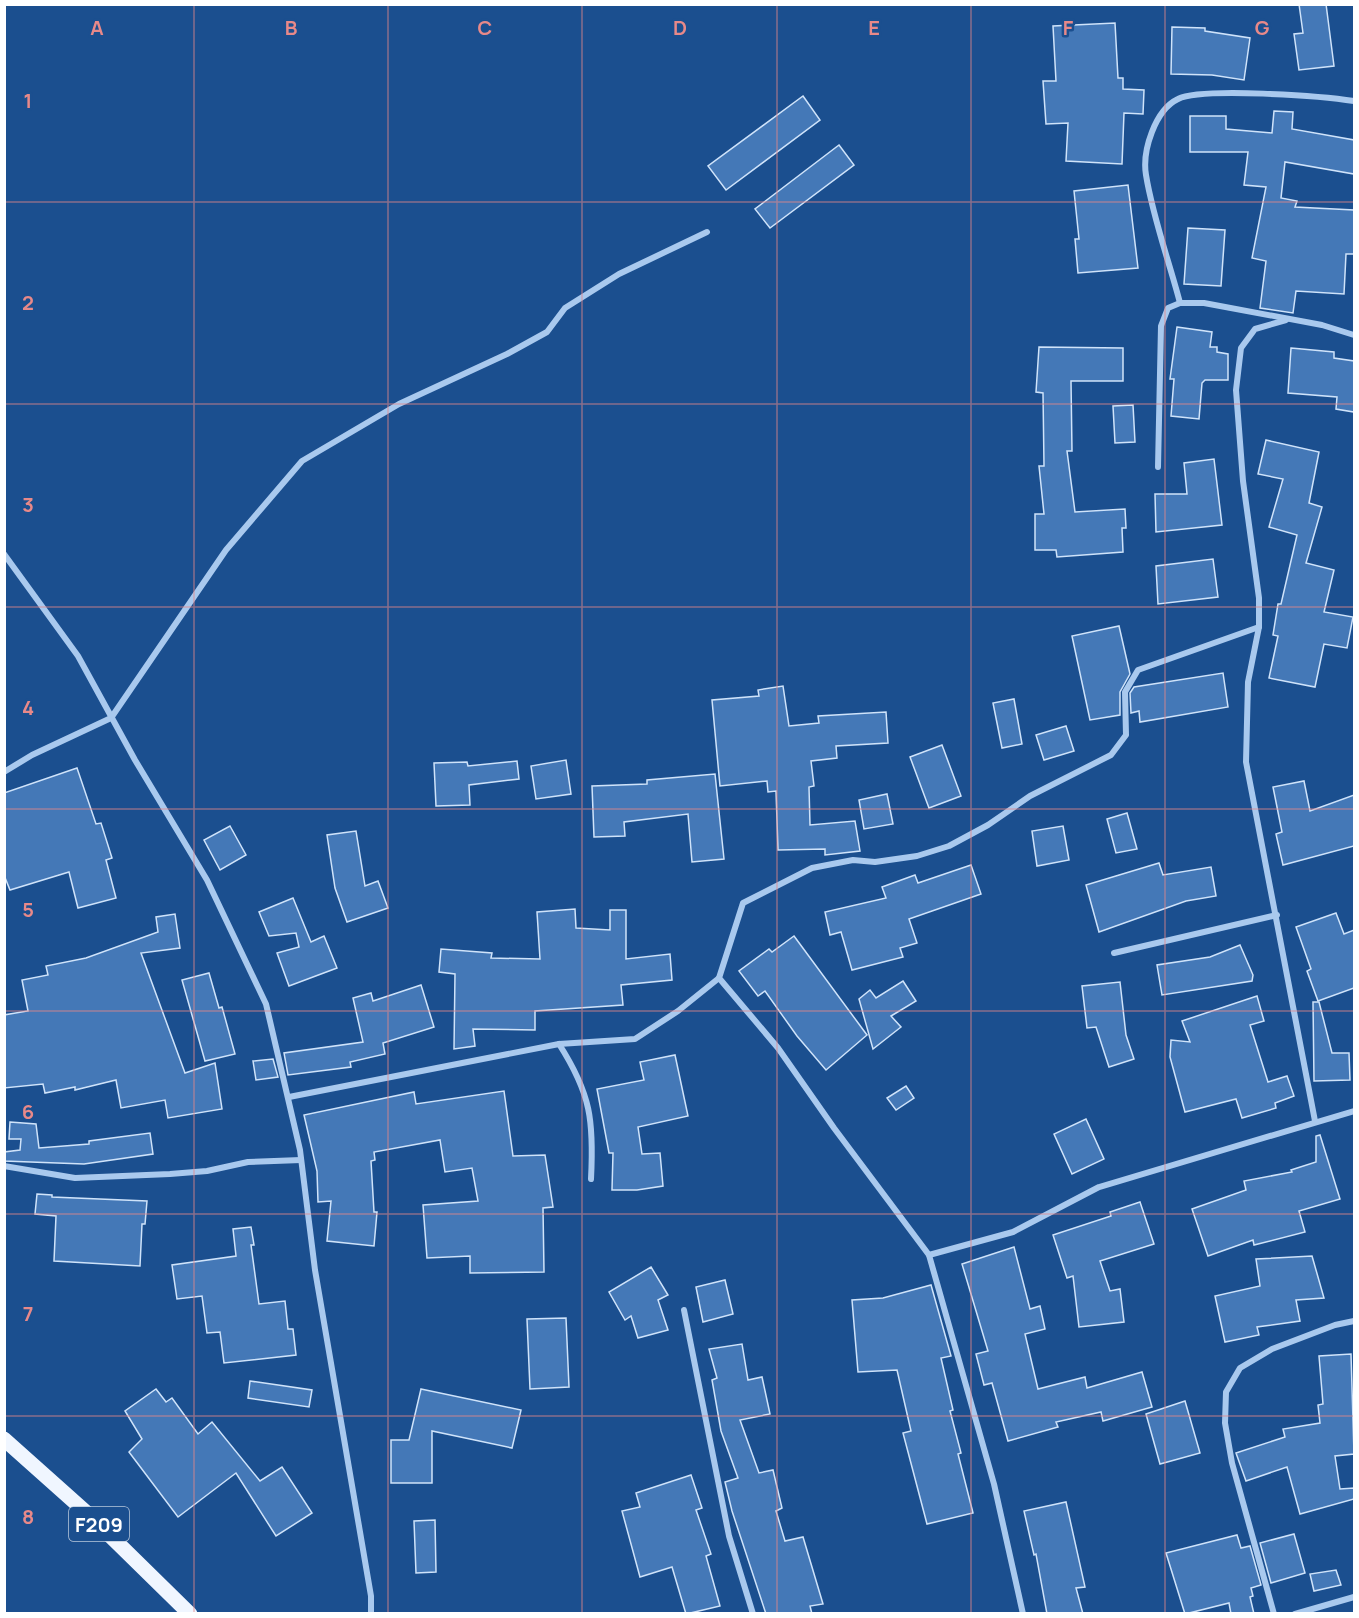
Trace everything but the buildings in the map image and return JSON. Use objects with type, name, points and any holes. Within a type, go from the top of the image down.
[{"type":"main road","name":"F209","points":[[4,1439],[88,1514],[190,1614]]},
{"type":"street","points":[[1180,303],[1146,173],[1151,133],[1164,110],[1179,98],[1209,93],[1354,100]]},
{"type":"street","points":[[4,772],[32,755],[111,718],[225,550],[302,461],[399,404],[507,354],[547,332],[565,308],[619,274],[707,232]]},
{"type":"street","points":[[1158,467],[1161,326],[1168,308],[1180,303],[1204,303],[1322,325],[1354,335]]},
{"type":"street","points":[[1286,320],[1255,329],[1241,348],[1236,390],[1243,481],[1257,573],[1258,627],[1248,682],[1246,762],[1315,1121]]},
{"type":"street","points":[[4,554],[78,656],[111,718],[207,880],[266,1004],[289,1097],[301,1160],[315,1270],[371,1596],[371,1614]]},
{"type":"street","points":[[289,1097],[559,1044],[635,1039],[678,1011],[719,978],[743,903],[812,868],[853,860],[875,862],[917,856],[949,846],[988,825],[1030,796],[1078,769],[1111,754],[1126,735],[1125,692],[1138,670],[1258,627]]},
{"type":"street","points":[[1114,953],[1276,915]]},
{"type":"street","points":[[719,978],[778,1048],[834,1128],[929,1255],[994,1484],[1023,1614]]},
{"type":"street","points":[[559,1044],[576,1070],[588,1101],[593,1136],[591,1179]]},
{"type":"street","points":[[929,1255],[1013,1232],[1099,1187],[1186,1163],[1315,1121],[1354,1111]]},
{"type":"street","points":[[4,1166],[75,1178],[170,1174],[207,1171],[248,1162],[301,1160]]},
{"type":"street","points":[[684,1310],[729,1536],[753,1614]]},
{"type":"street","points":[[1274,1614],[1232,1463],[1226,1423],[1226,1392],[1240,1368],[1272,1349],[1335,1325],[1354,1321]]},
{"type":"street","points":[[1295,1614],[1354,1597]]}]
